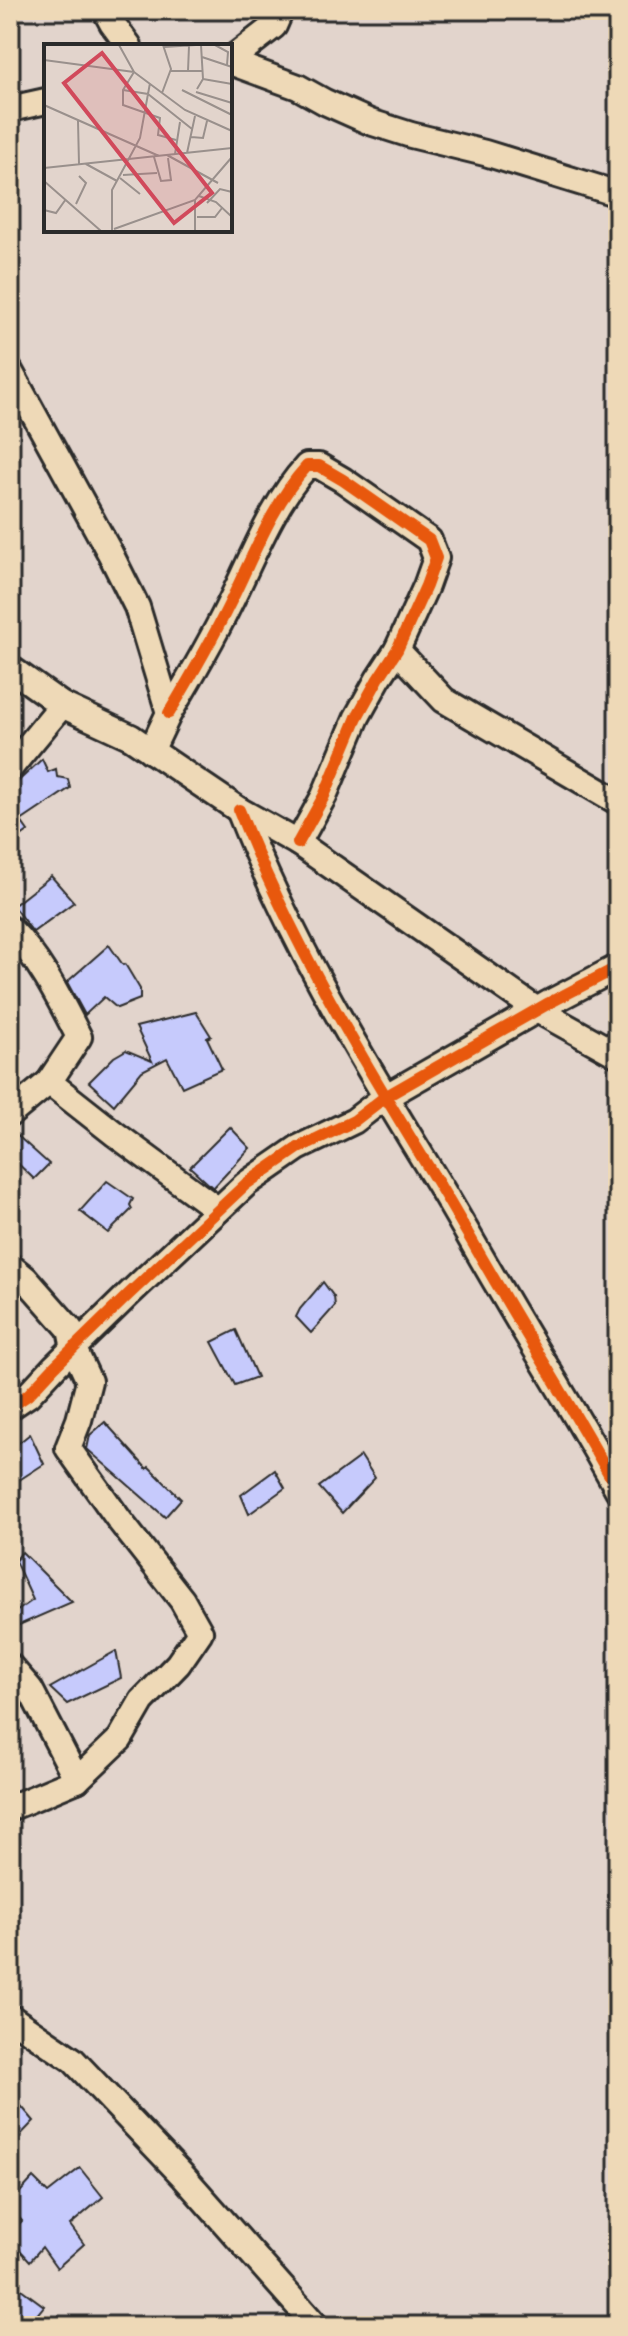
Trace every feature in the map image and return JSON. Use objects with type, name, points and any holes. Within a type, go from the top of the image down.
[{"type":"street","points":[[105,10],[128,44]]},
{"type":"street","points":[[232,59],[274,26],[281,10]]},
{"type":"street","points":[[232,62],[298,87],[370,122],[618,194]]},
{"type":"street","points":[[10,109],[44,101]]},
{"type":"street","points":[[10,371],[137,607],[169,713]]},
{"type":"street","points":[[151,751],[295,479],[307,466],[319,466],[343,480],[429,540],[436,558],[397,650],[357,717],[324,796],[298,843]]},
{"type":"street","points":[[397,650],[444,700],[618,802]]},
{"type":"street","points":[[10,668],[62,705],[131,737],[239,810],[298,843],[537,1010],[618,1055]]},
{"type":"street","points":[[10,768],[62,705]]},
{"type":"street","points":[[239,810],[259,863],[336,1011],[618,1490]]},
{"type":"street","points":[[10,929],[23,942],[79,1037],[49,1082],[10,1114]]},
{"type":"street","points":[[10,1407],[28,1395],[246,1184],[298,1148],[354,1121],[385,1097],[618,967]]},
{"type":"street","points":[[49,1082],[218,1210]]},
{"type":"street","points":[[10,1266],[25,1278],[70,1329],[74,1349],[89,1381],[68,1448],[182,1600],[200,1632],[178,1664],[142,1701],[120,1739],[77,1780],[10,1808]]},
{"type":"street","points":[[10,1666],[30,1689],[77,1780]]},
{"type":"street","points":[[10,2017],[73,2060],[184,2177],[316,2326]]},
{"type":"building","points":[[42,759],[48,772],[56,769],[57,777],[68,779],[70,788],[21,821],[28,831],[10,844],[10,789]]},
{"type":"building","points":[[51,876],[74,902],[33,932],[13,906]]},
{"type":"building","points":[[109,945],[140,989],[140,999],[117,1008],[104,997],[85,1015],[67,982]]},
{"type":"building","points":[[196,1012],[211,1036],[207,1038],[222,1069],[182,1087],[167,1058],[142,1071],[114,1105],[89,1082],[114,1057],[126,1050],[152,1061],[136,1027]]},
{"type":"building","points":[[230,1127],[250,1148],[213,1188],[190,1167]]},
{"type":"building","points":[[10,1129],[49,1164],[34,1179],[10,1156]]},
{"type":"building","points":[[107,1181],[133,1199],[132,1209],[108,1233],[80,1211]]},
{"type":"building","points":[[323,1282],[334,1297],[335,1306],[311,1333],[296,1317]]},
{"type":"building","points":[[236,1330],[257,1377],[235,1385],[212,1342]]},
{"type":"building","points":[[105,1422],[147,1469],[149,1467],[181,1499],[165,1517],[87,1449],[90,1435]]},
{"type":"building","points":[[30,1434],[44,1464],[10,1486],[10,1450]]},
{"type":"building","points":[[361,1456],[375,1478],[342,1513],[319,1487]]},
{"type":"building","points":[[275,1470],[285,1488],[249,1514],[241,1495]]},
{"type":"building","points":[[22,1552],[72,1602],[10,1629],[10,1616],[33,1600],[15,1561]]},
{"type":"building","points":[[116,1651],[121,1678],[67,1704],[50,1688]]},
{"type":"building","points":[[10,2093],[34,2121],[10,2146]]},
{"type":"building","points":[[80,2168],[103,2197],[70,2225],[84,2244],[57,2268],[42,2247],[30,2261],[10,2239],[10,2233],[22,2221],[10,2208],[10,2203],[33,2178],[48,2193]]},
{"type":"building","points":[[21,2289],[44,2306],[36,2316],[45,2326],[10,2326],[10,2300]]},
{"type":"cycle path","points":[[169,713],[215,633],[283,497],[307,466],[319,466],[343,480],[429,540],[436,558],[426,586],[397,650],[357,717],[324,796],[298,843]]},
{"type":"cycle path","points":[[239,810],[279,902],[325,992],[618,1490]]},
{"type":"cycle path","points":[[10,1407],[28,1395],[246,1184],[298,1148],[354,1121],[385,1097],[618,967]]}]
